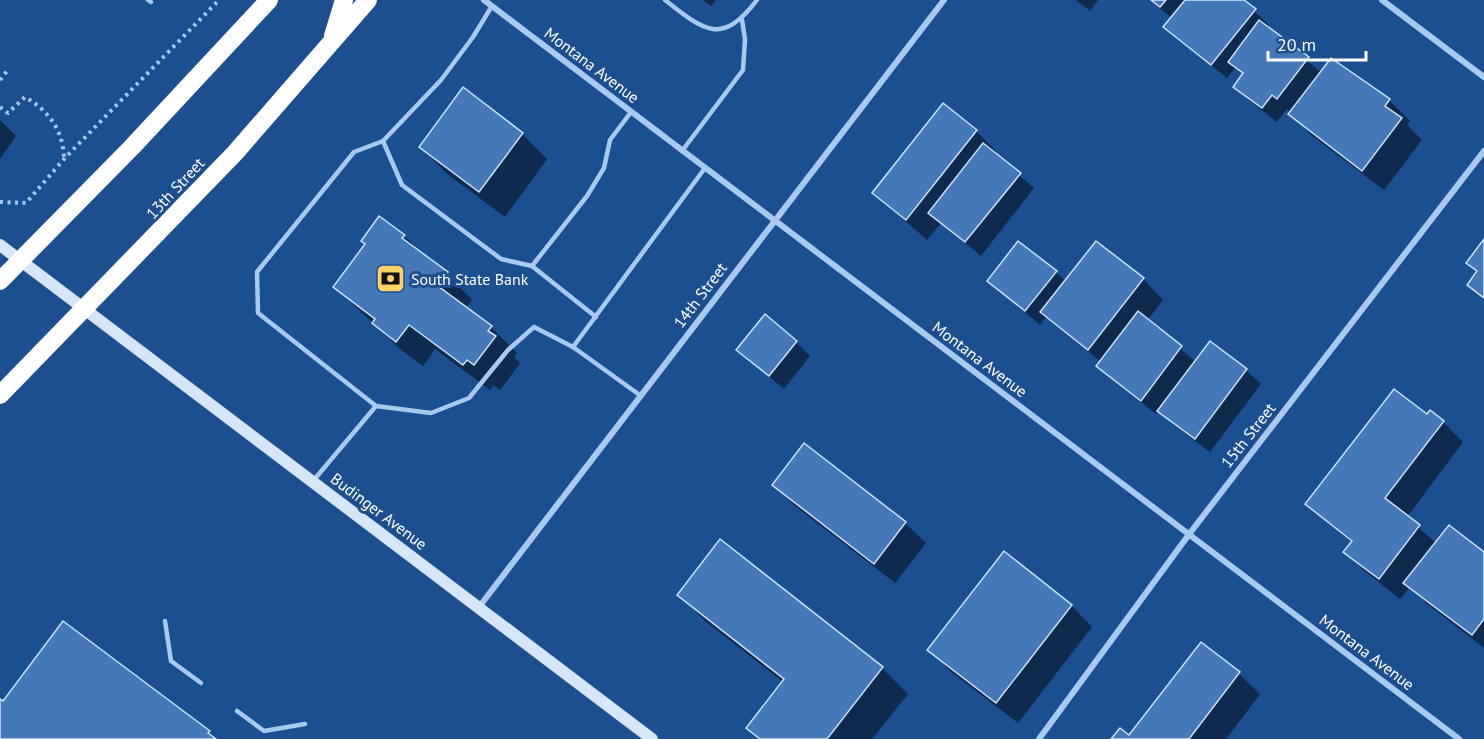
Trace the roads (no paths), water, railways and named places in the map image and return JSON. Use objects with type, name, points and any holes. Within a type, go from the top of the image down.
[{"type":"highway","points":[[0,281],[22,262],[269,0]]},
{"type":"highway","points":[[331,44],[344,0]]},
{"type":"highway","name":"13th Street","points":[[0,395],[235,153],[368,0]]},
{"type":"street","name":"Montana Avenue","points":[[484,0],[1459,739]]},
{"type":"street","name":"14th Street","points":[[479,608],[944,0]]},
{"type":"street","points":[[1382,0],[1484,77]]},
{"type":"street","name":"15th Street","points":[[1039,739],[1190,534],[1484,151]]},
{"type":"street","name":"Budinger Avenue","points":[[0,245],[652,739]]},
{"type":"lane","points":[[665,0],[705,28],[722,30],[742,20],[757,0]]},
{"type":"lane","points":[[492,6],[473,37],[441,80],[382,141],[354,152],[257,272],[258,313],[376,406],[431,413],[469,398],[508,350],[534,327],[573,347],[641,396]]},
{"type":"lane","points":[[682,151],[743,70],[745,39],[742,20]]},
{"type":"lane","points":[[532,266],[587,196],[604,168],[610,140],[632,112]]},
{"type":"lane","points":[[382,141],[402,185],[501,259],[532,266],[596,317]]},
{"type":"lane","points":[[573,347],[705,168]]},
{"type":"lane","points":[[313,481],[376,406]]},
{"type":"lane","points":[[165,621],[171,661],[201,683]]},
{"type":"lane","points":[[237,711],[264,730],[305,724]]},
{"type":"place","name":"South State Bank","points":[[390,279]]}]
